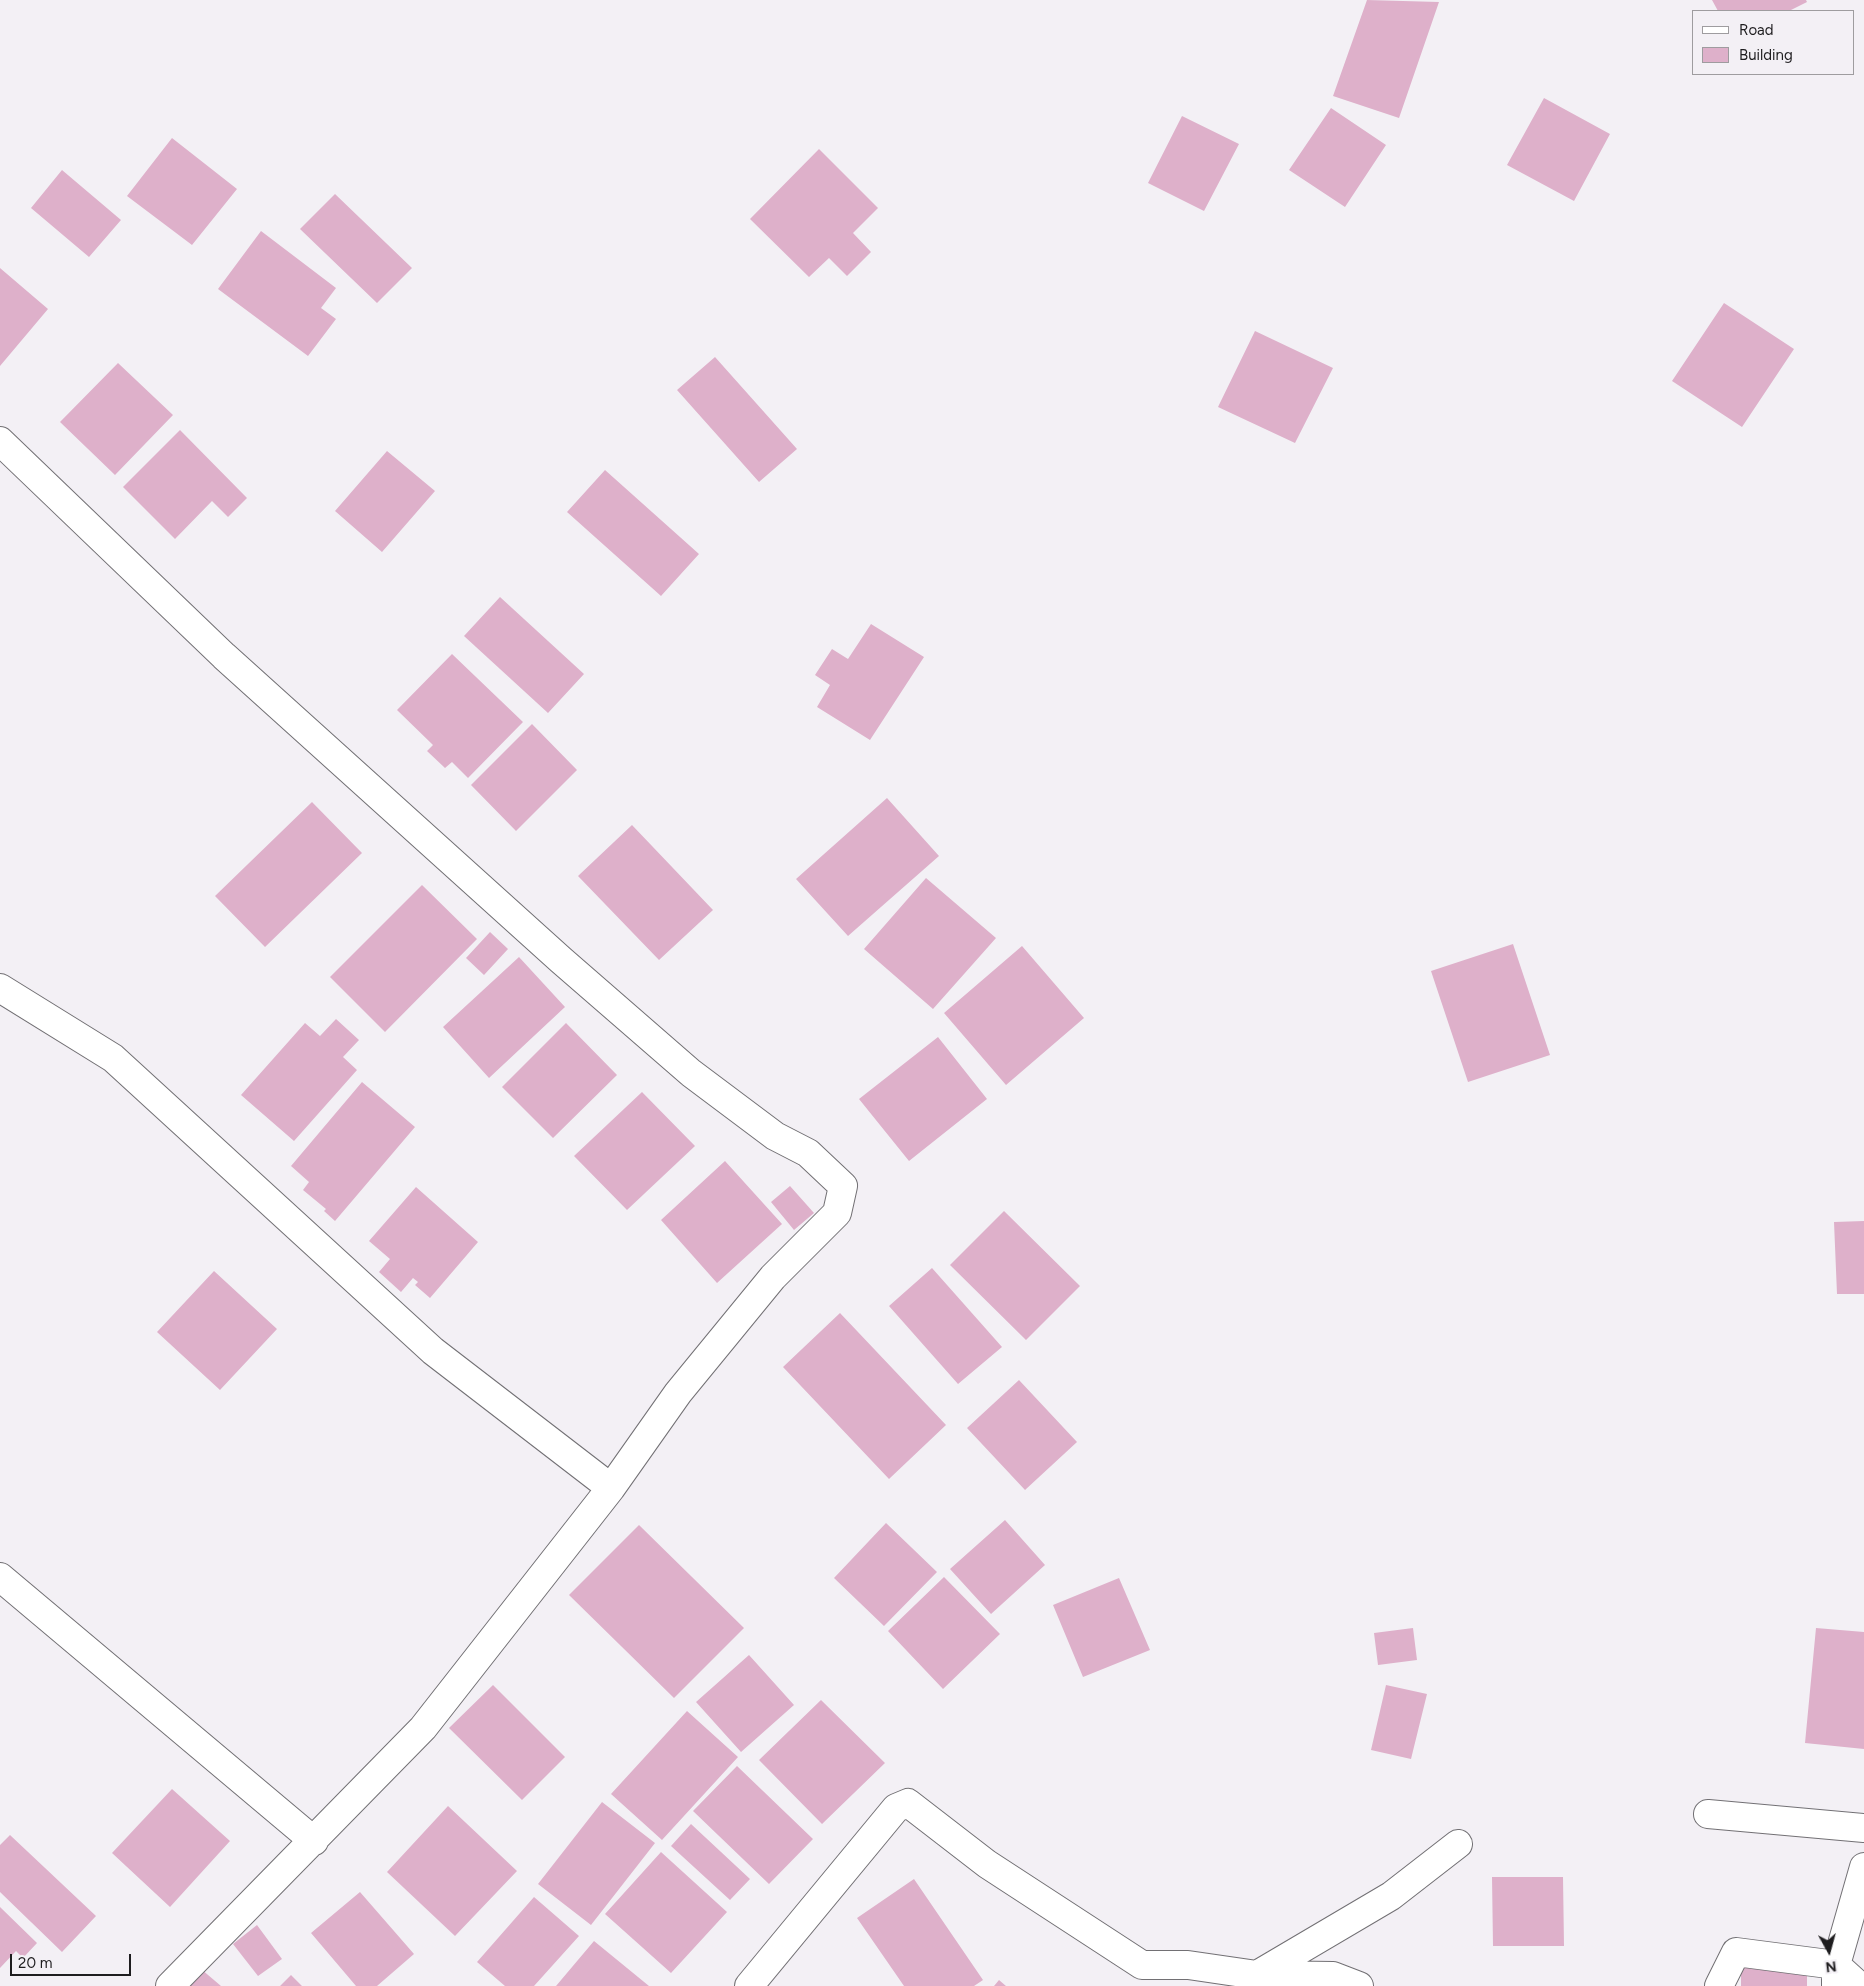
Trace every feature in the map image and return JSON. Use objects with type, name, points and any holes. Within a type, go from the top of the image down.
[{"type":"street","points":[[0,441],[224,656],[561,960],[691,1073],[775,1136],[808,1153],[843,1186],[837,1213],[772,1277],[678,1393],[611,1488],[423,1728],[170,1986]]},
{"type":"street","points":[[0,988],[113,1058],[433,1351],[611,1488]]},
{"type":"street","points":[[0,1577],[314,1841]]},
{"type":"street","points":[[749,1986],[896,1808],[908,1803],[987,1864],[1142,1965],[1188,1965],[1257,1975],[1333,1976],[1360,1986]]},
{"type":"street","points":[[1708,1814],[1864,1828]]},
{"type":"street","points":[[1257,1975],[1391,1896],[1458,1844]]},
{"type":"street","points":[[1836,1976],[1864,1867]]},
{"type":"street","points":[[1719,1986],[1736,1952],[1836,1976],[1859,1986]]},
{"type":"building","points":[[1367,0],[1439,2],[1399,118],[1333,96]]},
{"type":"building","points":[[1712,0],[1806,0],[1807,2],[1791,10],[1717,10]]},
{"type":"building","points":[[1544,98],[1610,134],[1574,201],[1507,165]]},
{"type":"building","points":[[1331,108],[1386,145],[1345,207],[1289,170]]},
{"type":"building","points":[[1182,116],[1239,144],[1204,211],[1148,183]]},
{"type":"building","points":[[172,138],[237,189],[192,245],[127,196]]},
{"type":"building","points":[[819,149],[878,208],[853,233],[871,252],[847,276],[829,258],[809,277],[750,219]]},
{"type":"building","points":[[62,170],[121,220],[89,257],[31,208]]},
{"type":"building","points":[[335,194],[412,268],[377,303],[300,229]]},
{"type":"building","points":[[261,231],[336,288],[321,308],[336,319],[308,356],[218,289]]},
{"type":"building","points":[[0,268],[48,309],[0,366]]},
{"type":"building","points":[[1724,303],[1794,349],[1742,427],[1672,381]]},
{"type":"building","points":[[1255,331],[1333,368],[1295,443],[1218,407]]},
{"type":"building","points":[[715,357],[797,449],[759,482],[677,390]]},
{"type":"building","points":[[118,363],[173,415],[115,475],[60,422]]},
{"type":"building","points":[[180,430],[247,498],[228,517],[212,501],[175,539],[123,487]]},
{"type":"building","points":[[387,451],[435,491],[382,552],[335,511]]},
{"type":"building","points":[[605,470],[699,554],[661,596],[567,512]]},
{"type":"building","points":[[500,597],[584,674],[548,713],[464,636]]},
{"type":"building","points":[[871,624],[924,657],[870,740],[817,707],[830,685],[815,675],[832,649],[848,659]]},
{"type":"building","points":[[452,654],[523,722],[468,778],[452,762],[445,768],[427,751],[433,745],[397,710]]},
{"type":"building","points":[[532,724],[577,770],[516,831],[471,785]]},
{"type":"building","points":[[887,798],[939,856],[848,936],[796,879]]},
{"type":"building","points":[[312,802],[362,853],[265,947],[215,896]]},
{"type":"building","points":[[632,825],[713,910],[659,960],[578,876]]},
{"type":"building","points":[[926,878],[996,938],[933,1009],[864,949]]},
{"type":"building","points":[[422,885],[477,939],[385,1032],[330,977]]},
{"type":"building","points":[[490,932],[508,949],[484,975],[466,958]]},
{"type":"building","points":[[1513,944],[1550,1055],[1468,1082],[1431,971]]},
{"type":"building","points":[[1022,946],[1084,1018],[1006,1085],[944,1013]]},
{"type":"building","points":[[519,957],[565,1007],[489,1078],[443,1027]]},
{"type":"building","points":[[336,1019],[359,1040],[343,1057],[357,1070],[294,1141],[241,1095],[305,1023],[320,1036]]},
{"type":"building","points":[[566,1023],[617,1075],[553,1138],[502,1087]]},
{"type":"building","points":[[938,1037],[987,1099],[909,1161],[859,1099]]},
{"type":"building","points":[[362,1082],[415,1127],[335,1221],[324,1211],[326,1209],[303,1190],[309,1182],[291,1166]]},
{"type":"building","points":[[642,1092],[695,1146],[627,1210],[574,1156]]},
{"type":"building","points":[[725,1161],[782,1224],[717,1283],[661,1220]]},
{"type":"building","points":[[790,1186],[814,1213],[794,1230],[771,1202]]},
{"type":"building","points":[[416,1187],[478,1242],[430,1298],[415,1285],[418,1282],[413,1278],[401,1292],[379,1272],[390,1259],[369,1241]]},
{"type":"building","points":[[1004,1211],[1080,1286],[1026,1340],[950,1265]]},
{"type":"building","points":[[1864,1221],[1864,1294],[1837,1294],[1834,1222]]},
{"type":"building","points":[[932,1268],[1002,1347],[958,1384],[889,1306]]},
{"type":"building","points":[[214,1271],[277,1329],[220,1390],[157,1332]]},
{"type":"building","points":[[840,1313],[946,1425],[889,1479],[783,1367]]},
{"type":"building","points":[[1019,1380],[1077,1442],[1025,1490],[967,1428]]},
{"type":"building","points":[[1005,1520],[1045,1565],[991,1614],[950,1569]]},
{"type":"building","points":[[886,1523],[937,1572],[884,1626],[834,1578]]},
{"type":"building","points":[[639,1525],[744,1628],[674,1698],[569,1595]]},
{"type":"building","points":[[944,1577],[1000,1634],[943,1689],[888,1631]]},
{"type":"building","points":[[1119,1578],[1150,1650],[1083,1677],[1053,1605]]},
{"type":"building","points":[[1413,1628],[1417,1660],[1378,1665],[1374,1633]]},
{"type":"building","points":[[1816,1628],[1864,1632],[1864,1749],[1805,1743]]},
{"type":"building","points":[[749,1655],[794,1705],[741,1752],[696,1702]]},
{"type":"building","points":[[493,1685],[565,1757],[522,1800],[449,1728]]},
{"type":"building","points":[[1386,1685],[1427,1694],[1411,1759],[1371,1750]]},
{"type":"building","points":[[821,1700],[885,1763],[822,1824],[759,1760]]},
{"type":"building","points":[[687,1711],[738,1757],[662,1840],[611,1794]]},
{"type":"building","points":[[737,1766],[813,1839],[769,1884],[693,1811]]},
{"type":"building","points":[[172,1789],[230,1841],[170,1907],[112,1853]]},
{"type":"building","points":[[602,1802],[655,1843],[591,1925],[538,1884]]},
{"type":"building","points":[[448,1806],[517,1871],[455,1936],[387,1872]]},
{"type":"building","points":[[691,1824],[750,1879],[730,1900],[671,1846]]},
{"type":"building","points":[[10,1835],[96,1916],[62,1952],[0,1892],[0,1845]]},
{"type":"building","points":[[661,1852],[727,1912],[671,1973],[605,1914]]},
{"type":"building","points":[[1492,1877],[1563,1877],[1564,1946],[1493,1946]]},
{"type":"building","points":[[914,1879],[983,1980],[974,1986],[904,1986],[857,1918]]},
{"type":"building","points":[[360,1892],[414,1954],[377,1986],[356,1986],[311,1933]]},
{"type":"building","points":[[534,1897],[579,1936],[534,1986],[505,1986],[477,1962]]},
{"type":"building","points":[[0,1907],[37,1943],[23,1958],[16,1951],[0,1968]]},
{"type":"building","points":[[257,1925],[282,1959],[258,1976],[233,1944]]},
{"type":"building","points":[[594,1941],[649,1986],[556,1986]]},
{"type":"building","points":[[1741,1968],[1807,1968],[1807,1986],[1741,1986]]},
{"type":"building","points":[[201,1969],[221,1986],[187,1986]]},
{"type":"building","points":[[291,1975],[302,1986],[280,1986]]},
{"type":"building","points":[[999,1980],[1006,1986],[994,1986]]}]
